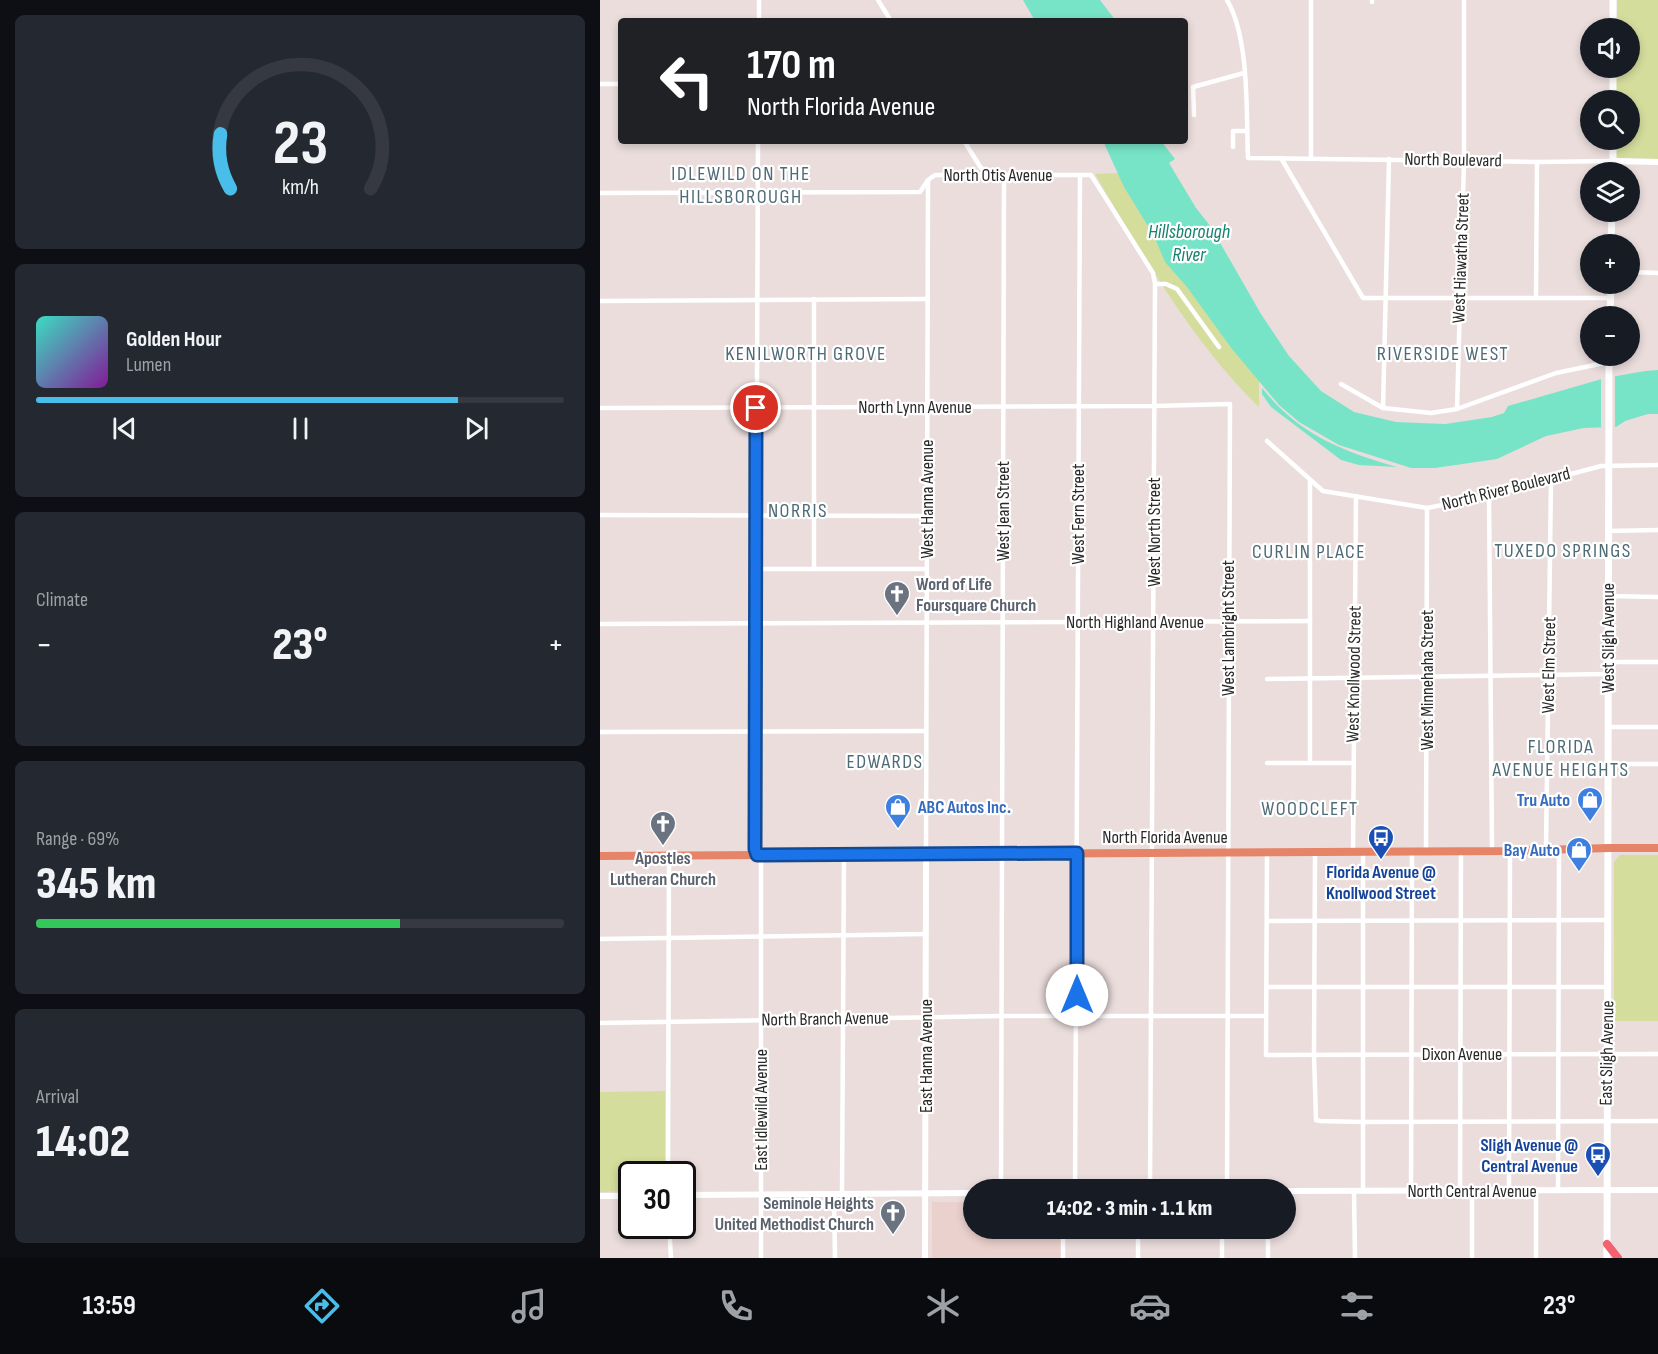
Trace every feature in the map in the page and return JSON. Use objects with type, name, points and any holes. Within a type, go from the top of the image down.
[{"type":"highway","points":[[1607,1244],[1618,1258]]},
{"type":"main road","points":[[1613,0],[1613,18]]},
{"type":"main road","points":[[1613,150],[1613,160]]},
{"type":"main road","points":[[1610,294],[1610,306]]},
{"type":"main road","name":"West Sligh Avenue","points":[[1609,366],[1609,848]]},
{"type":"main road","name":"East Sligh Avenue","points":[[1607,1258],[1609,848]]},
{"type":"main road","name":"North Florida Avenue","points":[[600,856],[1510,851],[1658,848]]},
{"type":"street","points":[[759,0],[759,18]]},
{"type":"street","points":[[878,0],[889,18]]},
{"type":"street","points":[[1227,0],[1232,8],[1242,44],[1247,131],[1233,131],[1233,147]]},
{"type":"street","points":[[1311,0],[1311,159]]},
{"type":"street","name":"West Hiawatha Street","points":[[1457,409],[1464,161],[1464,0]]},
{"type":"street","points":[[1194,114],[1193,87],[1244,73]]},
{"type":"street","points":[[600,84],[618,84]]},
{"type":"street","name":"North Boulevard","points":[[1247,131],[1248,158],[1658,162]]},
{"type":"street","name":"East Idlewild Avenue","points":[[758,144],[755,849],[761,861],[761,1258]]},
{"type":"street","points":[[966,144],[981,168],[993,175]]},
{"type":"street","points":[[1281,158],[1363,298],[1610,298]]},
{"type":"street","points":[[1383,408],[1389,159]]},
{"type":"street","points":[[1536,297],[1538,162]]},
{"type":"street","name":"North Otis Avenue","points":[[600,193],[920,192],[928,180],[935,175],[1080,175]]},
{"type":"street","name":"West Jean Street","points":[[993,175],[1004,181],[1001,1179]]},
{"type":"street","points":[[1080,175],[1091,175],[1149,266],[1155,284],[1166,284],[1177,289],[1219,347]]},
{"type":"street","name":"West Fern Street","points":[[1075,1179],[1080,175]]},
{"type":"street","name":"West Hanna Avenue","points":[[926,854],[928,180]]},
{"type":"street","points":[[1640,272],[1658,273]]},
{"type":"street","name":"West North Street","points":[[1150,1179],[1155,284]]},
{"type":"street","points":[[814,299],[814,569]]},
{"type":"street","points":[[600,301],[928,299]]},
{"type":"street","points":[[1341,384],[1383,408],[1431,412],[1457,409],[1556,373],[1587,366]]},
{"type":"street","name":"North Lynn Avenue","points":[[600,408],[1230,404]]},
{"type":"street","name":"West Lambright Street","points":[[1227,1179],[1230,404]]},
{"type":"street","name":"North River Boulevard","points":[[1267,441],[1323,491],[1426,508],[1490,496],[1608,465],[1658,465]]},
{"type":"street","name":"West Elm Street","points":[[1546,849],[1551,480]]},
{"type":"street","points":[[1310,481],[1310,762]]},
{"type":"street","name":"West Knollwood Street","points":[[1353,852],[1356,496]]},
{"type":"street","points":[[1490,496],[1492,851]]},
{"type":"street","name":"West Minnehaha Street","points":[[1426,508],[1428,677],[1426,851]]},
{"type":"street","points":[[600,515],[927,516]]},
{"type":"street","points":[[1608,531],[1658,530]]},
{"type":"street","points":[[756,569],[927,569]]},
{"type":"street","points":[[1608,597],[1658,597]]},
{"type":"street","name":"North Highland Avenue","points":[[600,624],[1310,621]]},
{"type":"street","points":[[1608,662],[1658,662]]},
{"type":"street","points":[[1266,679],[1608,674]]},
{"type":"street","points":[[1608,727],[1658,727]]},
{"type":"street","points":[[600,732],[926,731]]},
{"type":"street","points":[[1268,763],[1353,763]]},
{"type":"street","points":[[1608,764],[1658,764]]},
{"type":"street","points":[[1558,1191],[1559,849]]},
{"type":"street","points":[[1411,1191],[1412,851]]},
{"type":"street","points":[[1460,1191],[1461,851]]},
{"type":"street","points":[[1509,1191],[1510,851]]},
{"type":"street","points":[[1266,1016],[1267,852]]},
{"type":"street","points":[[1315,852],[1314,1055],[1317,1119],[1320,1121],[1363,1122],[1658,1121]]},
{"type":"street","points":[[1363,852],[1363,1191]]},
{"type":"street","points":[[842,1194],[844,854]]},
{"type":"street","name":"East Hanna Avenue","points":[[925,1258],[926,854]]},
{"type":"street","points":[[668,1161],[669,855]]},
{"type":"street","points":[[1267,921],[1608,920]]},
{"type":"street","points":[[600,939],[926,934]]},
{"type":"street","points":[[1266,987],[1608,987]]},
{"type":"street","name":"North Branch Avenue","points":[[600,1023],[1001,1016],[1266,1016]]},
{"type":"street","name":"Dixon Avenue","points":[[1266,1016],[1266,1055],[1658,1054]]},
{"type":"street","name":"North Central Avenue","points":[[1296,1191],[1658,1190]]},
{"type":"street","points":[[1354,1191],[1355,1258]]},
{"type":"street","points":[[1472,1191],[1472,1258]]},
{"type":"street","points":[[1536,1191],[1536,1258]]},
{"type":"street","points":[[696,1195],[963,1193]]},
{"type":"street","points":[[834,1194],[835,1258]]},
{"type":"street","points":[[600,1196],[618,1196]]},
{"type":"street","points":[[670,1239],[671,1258]]},
{"type":"street","points":[[1063,1258],[1064,1239]]},
{"type":"street","points":[[1138,1239],[1138,1258]]},
{"type":"street","points":[[1222,1239],[1222,1258]]},
{"type":"street","points":[[1268,1239],[1268,1258]]},
{"type":"shaded area","points":[[1617,0],[1658,0],[1658,159],[1616,158],[1616,150],[1640,150],[1640,90],[1616,90],[1616,78],[1640,78],[1640,18],[1617,18]]},
{"type":"shaded area","points":[[1120,173],[1259,378],[1259,407],[1211,354],[1190,326],[1150,266],[1095,174]]},
{"type":"shaded area","points":[[1620,855],[1658,855],[1658,1021],[1614,1021],[1614,862]]},
{"type":"shaded area","points":[[665,1091],[665,1161],[618,1161],[618,1191],[600,1192],[600,1092]]},
{"type":"shaded area","points":[[932,1202],[963,1202],[963,1239],[1061,1239],[1061,1258],[932,1258]]},
{"type":"water","points":[[1023,0],[1100,0],[1114,18],[1033,18]]},
{"type":"water","name":"Hillsborough River","points":[[1104,144],[1163,144],[1175,159],[1169,163],[1196,208],[1211,227],[1261,314],[1289,356],[1321,391],[1354,412],[1396,422],[1445,424],[1492,417],[1504,413],[1508,406],[1605,378],[1658,370],[1658,414],[1648,414],[1625,421],[1616,427],[1584,428],[1546,436],[1497,459],[1435,468],[1411,468],[1339,445],[1299,422],[1279,405],[1232,349],[1187,287],[1165,262],[1154,236],[1124,187]]},
{"type":"water","points":[[1262,388],[1291,418],[1322,439],[1357,454],[1397,467],[1359,465],[1341,460],[1271,407],[1262,394]]},
{"type":"pier","points":[[1615,374],[1615,430],[1601,431],[1601,376]]},
{"type":"place","name":"Word of Life Foursquare Church","points":[[897,617]]},
{"type":"place","name":"Tru Auto","points":[[1590,823]]},
{"type":"place","name":"ABC Autos Inc.","points":[[898,830]]},
{"type":"place","name":"Apostles Lutheran Church","points":[[663,847]]},
{"type":"place","name":"Florida Avenue @ Knollwood Street","points":[[1381,861]]},
{"type":"place","name":"Bay Auto","points":[[1579,873]]},
{"type":"place","name":"Sligh Avenue @ Central Avenue","points":[[1598,1178]]},
{"type":"place","name":"Seminole Heights United Methodist Church","points":[[893,1236]]},
{"type":"district","name":"IDLEWILD ON THE HILLSBOROUGH","points":[[741,186]]},
{"type":"district","name":"KENILWORTH GROVE","points":[[806,354]]},
{"type":"district","name":"RIVERSIDE WEST","points":[[1443,354]]},
{"type":"district","name":"NORRIS","points":[[798,511]]},
{"type":"district","name":"TUXEDO SPRINGS","points":[[1563,551]]},
{"type":"district","name":"CURLIN PLACE","points":[[1309,552]]},
{"type":"district","name":"FLORIDA AVENUE HEIGHTS","points":[[1561,758]]},
{"type":"district","name":"EDWARDS","points":[[885,762]]},
{"type":"district","name":"WOODCLEFT","points":[[1310,809]]},
{"type":"route","points":[[756,408],[755,849],[757,855],[1077,853],[1077,995]]}]
